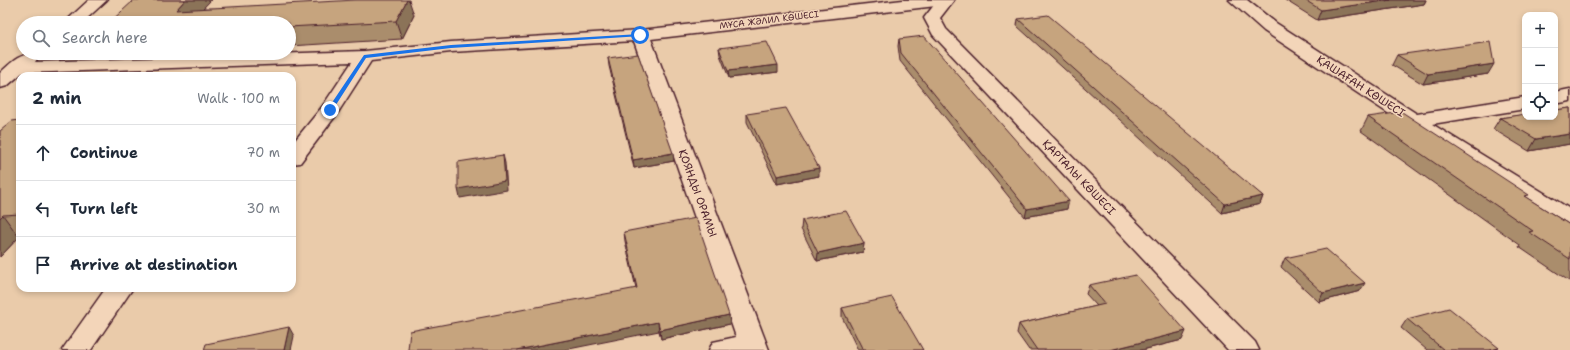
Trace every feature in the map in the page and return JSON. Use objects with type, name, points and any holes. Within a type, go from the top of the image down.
[{"type":"street","points":[[80,16],[99,0]]},
{"type":"street","name":"МҰСА ЖӘЛИЛ КӨШЕСІ","points":[[296,58],[364,56],[451,47],[640,35],[945,0]]},
{"type":"street","name":"ҚАРТАЛЫ КӨШЕСІ","points":[[945,0],[932,18],[940,31],[1245,350]]},
{"type":"street","name":"ҚАШАҒАН КӨШЕСІ","points":[[1237,0],[1270,27],[1413,121],[1570,219]]},
{"type":"street","name":"ҚОЯНДЫ ОРАМЫ","points":[[640,35],[754,347]]},
{"type":"street","points":[[296,153],[330,110],[364,56]]},
{"type":"street","points":[[0,82],[27,60]]},
{"type":"street","name":"МҰСА ЖӘЛИЛ КӨШЕСІ","points":[[17,68],[248,60]]},
{"type":"street","points":[[1558,97],[1570,95]]},
{"type":"street","points":[[1413,121],[1522,103]]},
{"type":"street","points":[[76,350],[117,292]]},
{"type":"street","points":[[723,350],[754,347]]},
{"type":"building","points":[[134,0],[185,0],[176,10],[356,0],[407,0],[396,21],[296,27],[296,16],[117,16]]},
{"type":"building","points":[[1305,0],[1391,0],[1321,10]]},
{"type":"building","points":[[1048,15],[1263,196],[1225,204],[1018,19]]},
{"type":"building","points":[[924,36],[1069,201],[1027,209],[901,53],[899,39]]},
{"type":"building","points":[[767,42],[778,65],[728,71],[719,48]]},
{"type":"building","points":[[1490,42],[1494,64],[1428,74],[1397,55]]},
{"type":"building","points":[[638,54],[673,153],[633,160],[608,58]]},
{"type":"building","points":[[786,108],[819,168],[777,176],[747,114]]},
{"type":"building","points":[[1570,108],[1570,134],[1536,139],[1500,118],[1522,114],[1522,120],[1558,120],[1558,110]]},
{"type":"building","points":[[1402,112],[1529,195],[1524,196],[1570,225],[1570,259],[1529,232],[1533,231],[1368,117]]},
{"type":"building","points":[[16,120],[16,214],[3,215],[0,218],[0,131],[12,121]]},
{"type":"building","points":[[503,155],[505,181],[458,189],[458,162]]},
{"type":"building","points":[[846,211],[864,243],[818,253],[802,220]]},
{"type":"building","points":[[696,218],[729,315],[660,330],[658,322],[517,350],[408,350],[410,331],[637,288],[624,232]]},
{"type":"building","points":[[1326,249],[1365,283],[1323,293],[1285,258]]},
{"type":"building","points":[[1136,275],[1186,331],[1110,350],[1037,350],[1019,324],[1105,304],[1089,285]]},
{"type":"building","points":[[892,297],[923,350],[863,350],[842,308]]},
{"type":"building","points":[[1449,308],[1499,348],[1490,350],[1444,350],[1407,319]]},
{"type":"building","points":[[289,327],[284,350],[204,350],[206,344]]},
{"type":"route","points":[[330,110],[364,56],[451,47],[640,35]]}]
